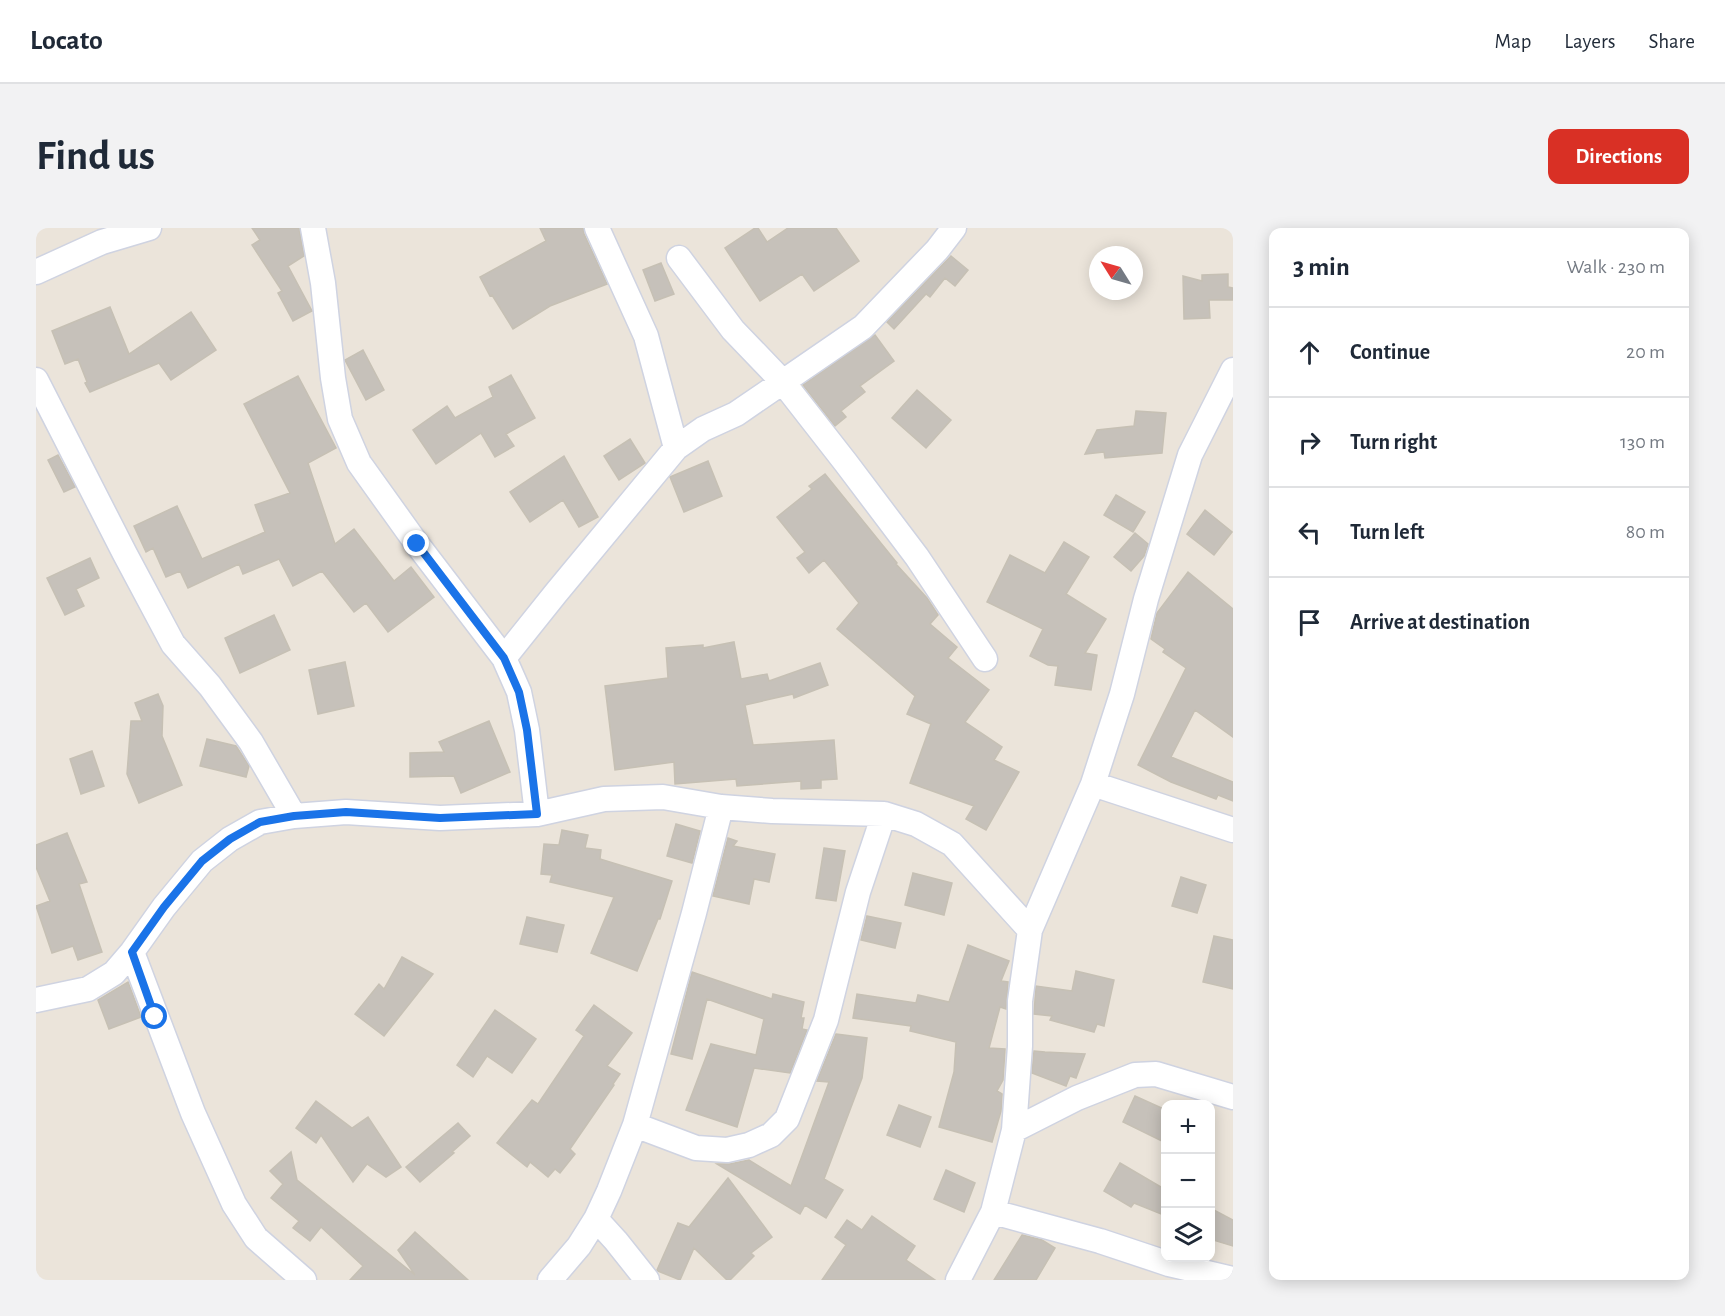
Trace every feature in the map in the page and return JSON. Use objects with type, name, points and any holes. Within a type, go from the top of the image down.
[{"type":"street","points":[[36,272],[102,243],[149,228]]},
{"type":"street","points":[[313,228],[323,283],[333,378],[340,419],[359,463],[504,658],[519,692],[527,730],[537,814]]},
{"type":"street","points":[[597,228],[646,336],[676,448]]},
{"type":"street","points":[[504,658],[676,448],[703,429],[736,414],[862,327],[937,250],[954,228]]},
{"type":"street","points":[[679,258],[734,330],[782,381],[917,557],[985,659]]},
{"type":"street","points":[[958,1280],[993,1212],[1014,1130],[1020,1046],[1020,1001],[1030,930],[1093,784],[1122,694],[1146,599],[1190,455],[1233,370]]},
{"type":"street","points":[[36,380],[173,644],[210,686],[251,742],[294,816]]},
{"type":"street","points":[[1093,784],[1233,830]]},
{"type":"street","points":[[36,1000],[88,989],[114,973],[202,861],[230,839],[260,822],[294,816],[346,812],[440,818],[537,814],[604,800],[663,797],[721,807],[772,811],[884,814],[916,824],[952,844],[1030,930]]},
{"type":"street","points":[[550,1280],[579,1246],[596,1219],[635,1125],[721,807]]},
{"type":"street","points":[[635,1125],[696,1148],[727,1150],[749,1145],[771,1135],[787,1119],[826,1020],[858,891],[884,814]]},
{"type":"street","points":[[132,952],[193,1113],[234,1204],[256,1238],[304,1280]]},
{"type":"street","points":[[1014,1130],[1077,1098],[1135,1075],[1156,1074],[1233,1097]]},
{"type":"street","points":[[993,1212],[1100,1241],[1169,1264],[1233,1279]]},
{"type":"street","points":[[596,1219],[616,1240],[647,1280]]},
{"type":"building","points":[[252,228],[299,228],[304,256],[288,266],[312,311],[293,321],[278,293],[282,291],[252,245],[260,240]]},
{"type":"building","points":[[540,228],[583,228],[607,284],[550,306],[513,329],[480,277],[546,241]]},
{"type":"building","points":[[758,228],[767,242],[788,228],[836,228],[859,261],[814,291],[802,274],[760,301],[725,248]]},
{"type":"building","points":[[951,256],[968,270],[955,286],[945,278],[930,297],[926,294],[894,329],[887,322]]},
{"type":"building","points":[[661,263],[674,294],[655,301],[643,270]]},
{"type":"building","points":[[1228,274],[1228,287],[1233,288],[1233,300],[1209,300],[1210,318],[1184,319],[1183,276],[1202,281],[1202,275]]},
{"type":"building","points":[[110,307],[129,354],[191,312],[216,350],[171,380],[159,363],[90,392],[78,359],[65,364],[52,331]]},
{"type":"building","points":[[875,335],[894,361],[860,386],[865,392],[841,411],[846,417],[835,426],[803,385]]},
{"type":"building","points":[[363,350],[384,390],[366,400],[345,360]]},
{"type":"building","points":[[511,375],[535,418],[506,434],[514,446],[495,457],[481,433],[436,464],[413,430],[447,406],[455,418],[493,397],[489,387]]},
{"type":"building","points":[[298,376],[336,448],[308,463],[335,544],[354,529],[394,581],[411,567],[434,597],[388,632],[366,603],[354,612],[322,571],[293,586],[279,559],[243,574],[239,564],[188,588],[180,571],[166,577],[153,548],[146,552],[134,526],[177,506],[202,559],[265,532],[255,505],[290,493],[244,404]]},
{"type":"building","points":[[917,390],[951,420],[926,448],[892,418]]},
{"type":"building","points":[[1136,411],[1166,413],[1162,453],[1105,458],[1104,452],[1085,454],[1097,430],[1134,426]]},
{"type":"building","points":[[630,439],[645,463],[619,480],[604,456]]},
{"type":"building","points":[[58,455],[75,487],[64,492],[48,460]]},
{"type":"building","points":[[564,456],[598,517],[579,527],[563,500],[530,522],[510,492]]},
{"type":"building","points":[[708,461],[722,496],[684,512],[670,477]]},
{"type":"building","points":[[825,474],[896,564],[927,598],[938,615],[930,624],[957,647],[948,658],[989,690],[965,722],[1002,747],[994,760],[1019,772],[986,830],[966,819],[974,806],[910,783],[931,724],[907,714],[915,696],[837,629],[859,603],[824,560],[809,573],[797,558],[805,552],[777,517],[812,489],[809,486]]},
{"type":"building","points":[[1116,495],[1145,512],[1133,532],[1104,515]]},
{"type":"building","points":[[1205,510],[1232,532],[1214,555],[1187,534]]},
{"type":"building","points":[[1135,533],[1148,544],[1144,556],[1131,571],[1114,557]]},
{"type":"building","points":[[1064,542],[1089,557],[1066,594],[1106,619],[1085,653],[1097,655],[1091,690],[1055,685],[1058,666],[1048,665],[1030,656],[1043,629],[987,602],[1010,555],[1045,573]]},
{"type":"building","points":[[90,558],[99,578],[76,589],[84,606],[65,615],[47,578]]},
{"type":"building","points":[[1188,572],[1233,609],[1233,737],[1195,710],[1171,757],[1233,782],[1233,801],[1218,795],[1216,799],[1171,782],[1138,765],[1186,668],[1163,652],[1165,649],[1151,639],[1157,613]]},
{"type":"building","points":[[274,615],[290,650],[240,673],[225,638]]},
{"type":"building","points":[[734,642],[741,679],[767,674],[769,681],[820,663],[828,685],[794,698],[793,694],[745,705],[753,745],[834,740],[837,779],[821,780],[821,788],[801,789],[801,781],[737,786],[736,779],[675,784],[674,762],[615,770],[605,686],[668,678],[666,648],[703,645],[703,648]]},
{"type":"building","points":[[345,662],[354,706],[318,714],[309,670]]},
{"type":"building","points":[[158,694],[163,706],[162,736],[182,785],[139,803],[127,774],[131,721],[142,721],[135,703]]},
{"type":"building","points":[[489,721],[510,772],[461,793],[454,776],[410,777],[410,753],[444,752],[439,742]]},
{"type":"building","points":[[207,739],[236,746],[249,766],[246,777],[200,766]]},
{"type":"building","points":[[92,751],[104,786],[81,794],[70,759]]},
{"type":"building","points":[[676,824],[700,831],[692,863],[667,856]]},
{"type":"building","points":[[562,830],[588,835],[585,848],[601,850],[600,859],[672,881],[660,919],[658,919],[637,971],[591,953],[614,897],[550,882],[552,875],[541,874],[544,844],[559,845]]},
{"type":"building","points":[[67,833],[87,882],[79,884],[102,952],[78,960],[73,946],[52,953],[36,906],[50,901],[36,867],[36,845]]},
{"type":"building","points":[[728,838],[737,841],[733,846],[775,854],[769,882],[754,879],[749,904],[713,896]]},
{"type":"building","points":[[824,848],[845,851],[836,901],[816,898]]},
{"type":"building","points":[[913,873],[952,883],[944,915],[905,905]]},
{"type":"building","points":[[1181,877],[1206,885],[1197,913],[1172,906]]},
{"type":"building","points":[[867,916],[901,923],[895,948],[861,940]]},
{"type":"building","points":[[527,917],[564,925],[557,952],[520,944]]},
{"type":"building","points":[[1214,936],[1233,940],[1233,989],[1203,982]]},
{"type":"building","points":[[968,945],[1009,961],[1001,981],[1008,982],[1006,1009],[1000,1007],[989,1048],[1005,1049],[1003,1080],[997,1091],[1002,1094],[1001,1111],[992,1142],[939,1127],[954,1072],[956,1042],[910,1031],[911,1026],[853,1018],[857,994],[916,1003],[918,995],[949,1002]]},
{"type":"building","points":[[402,957],[433,974],[384,1036],[355,1014],[379,984],[384,989]]},
{"type":"building","points":[[1076,971],[1114,980],[1104,1026],[1097,1024],[1094,1032],[1050,1020],[1052,1016],[1034,1014],[1036,986],[1072,991]]},
{"type":"building","points":[[692,972],[772,999],[773,994],[804,1002],[801,1018],[804,1018],[802,1029],[807,1030],[790,1073],[754,1068],[737,1127],[686,1110],[711,1044],[756,1055],[764,1019],[707,999],[692,1059],[671,1054]]},
{"type":"building","points":[[128,982],[141,1017],[109,1029],[98,1000]]},
{"type":"building","points":[[594,1005],[632,1033],[607,1066],[620,1074],[570,1149],[575,1154],[560,1173],[555,1169],[548,1177],[530,1162],[527,1167],[497,1143],[532,1100],[538,1104],[584,1036],[576,1030]]},
{"type":"building","points":[[495,1010],[536,1039],[512,1073],[487,1056],[473,1077],[457,1065]]},
{"type":"building","points":[[836,1034],[867,1038],[862,1078],[824,1179],[843,1190],[826,1218],[805,1205],[800,1214],[717,1164],[749,1160],[791,1186],[829,1082],[817,1081]]},
{"type":"building","points":[[1034,1051],[1085,1054],[1076,1078],[1070,1076],[1066,1086],[1032,1073]]},
{"type":"building","points":[[1135,1096],[1161,1108],[1161,1141],[1123,1122]]},
{"type":"building","points":[[316,1101],[352,1128],[368,1117],[401,1167],[386,1177],[367,1164],[353,1182],[321,1135],[316,1143],[296,1128]]},
{"type":"building","points":[[899,1105],[931,1117],[920,1147],[887,1135]]},
{"type":"building","points":[[458,1123],[470,1136],[420,1182],[406,1167]]},
{"type":"building","points":[[291,1152],[297,1180],[415,1275],[398,1250],[415,1232],[468,1280],[350,1280],[363,1266],[321,1227],[310,1241],[293,1228],[299,1221],[271,1198],[283,1184],[270,1171]]},
{"type":"building","points":[[1120,1163],[1161,1187],[1161,1214],[1134,1203],[1131,1207],[1104,1191]]},
{"type":"building","points":[[946,1170],[975,1183],[964,1212],[934,1199]]},
{"type":"building","points":[[728,1178],[772,1237],[751,1253],[754,1256],[730,1280],[727,1280],[694,1248],[680,1280],[658,1271],[678,1223],[689,1227]]},
{"type":"building","points":[[1215,1211],[1233,1220],[1233,1246],[1215,1241]]},
{"type":"building","points":[[872,1216],[915,1246],[906,1260],[935,1280],[822,1280],[846,1245],[835,1237],[847,1220],[862,1230]]},
{"type":"building","points":[[1022,1235],[1042,1240],[1055,1248],[1036,1280],[994,1280]]},
{"type":"route","points":[[155,1017],[132,952],[164,907],[202,861],[230,839],[260,822],[294,816],[346,812],[440,818],[537,814],[527,730],[519,692],[504,658],[417,544]]}]
